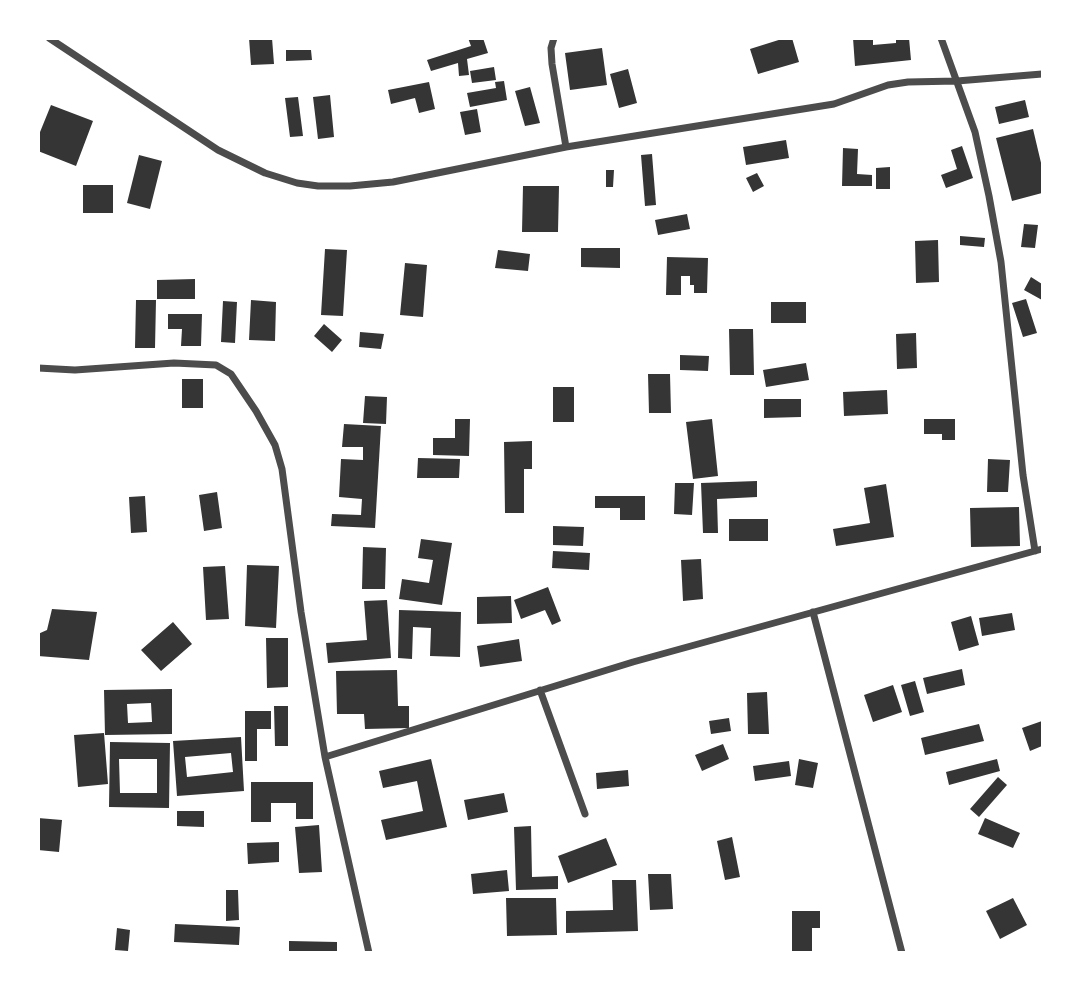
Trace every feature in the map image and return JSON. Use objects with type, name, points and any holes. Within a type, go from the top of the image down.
[{"type":"street","points":[[49,38],[218,150],[265,173],[318,186],[393,182],[566,147],[834,104],[888,85],[1042,74]]},
{"type":"street","points":[[554,38],[551,48],[552,64],[566,147]]},
{"type":"street","points":[[326,757],[540,690],[1039,550],[1023,475],[1001,262],[975,132],[941,38]]},
{"type":"street","points":[[38,368],[75,370],[200,363],[216,365],[231,374],[269,433],[282,469],[301,612],[326,757],[369,953]]},
{"type":"street","points":[[813,612],[901,953]]},
{"type":"street","points":[[540,690],[585,814]]},
{"type":"building","points":[[249,38],[272,38],[274,64],[251,65]]},
{"type":"building","points":[[468,38],[483,38],[488,53],[467,59],[469,75],[459,76],[458,63],[431,71],[427,60],[471,46]]},
{"type":"building","points":[[792,38],[799,62],[758,74],[750,49]]},
{"type":"building","points":[[853,38],[873,38],[873,45],[896,43],[896,38],[909,38],[911,60],[855,66]]},
{"type":"building","points":[[602,48],[607,85],[570,90],[565,53]]},
{"type":"building","points":[[286,50],[311,50],[312,60],[286,61]]},
{"type":"building","points":[[494,67],[496,80],[472,83],[470,71]]},
{"type":"building","points":[[628,69],[637,103],[619,108],[610,74]]},
{"type":"building","points":[[504,81],[507,100],[470,107],[467,93],[496,88],[495,82]]},
{"type":"building","points":[[429,82],[435,109],[419,113],[415,98],[391,104],[388,90]]},
{"type":"building","points":[[530,87],[540,123],[525,126],[515,91]]},
{"type":"building","points":[[330,95],[334,137],[318,139],[313,97]]},
{"type":"building","points":[[298,97],[303,136],[290,137],[285,98]]},
{"type":"building","points":[[1025,100],[1029,117],[999,124],[995,107]]},
{"type":"building","points":[[51,105],[93,121],[76,166],[38,151],[38,137]]},
{"type":"building","points":[[477,109],[481,132],[465,135],[460,112]]},
{"type":"building","points":[[1033,129],[1042,167],[1042,193],[1012,201],[996,138]]},
{"type":"building","points":[[786,140],[789,158],[746,165],[743,147]]},
{"type":"building","points":[[962,146],[973,178],[946,188],[941,175],[957,169],[951,150]]},
{"type":"building","points":[[843,148],[858,149],[857,174],[872,175],[872,186],[842,186]]},
{"type":"building","points":[[652,154],[656,205],[645,206],[641,155]]},
{"type":"building","points":[[139,155],[162,161],[150,209],[127,203]]},
{"type":"building","points":[[890,167],[890,189],[876,189],[876,168]]},
{"type":"building","points":[[606,170],[614,170],[613,187],[606,187]]},
{"type":"building","points":[[757,173],[764,186],[753,192],[746,178]]},
{"type":"building","points":[[83,185],[113,185],[113,213],[83,213]]},
{"type":"building","points":[[523,186],[559,186],[558,232],[522,232]]},
{"type":"building","points":[[687,214],[690,229],[658,235],[655,220]]},
{"type":"building","points":[[1024,224],[1038,225],[1035,248],[1021,247]]},
{"type":"building","points":[[960,236],[985,238],[984,247],[960,245]]},
{"type":"building","points":[[938,240],[939,282],[916,283],[915,241]]},
{"type":"building","points":[[581,248],[620,248],[620,268],[581,267]]},
{"type":"building","points":[[325,249],[347,250],[343,316],[321,315]]},
{"type":"building","points":[[498,250],[530,254],[528,271],[495,268]]},
{"type":"building","points":[[667,257],[708,258],[707,293],[694,293],[690,276],[681,276],[681,295],[666,295]]},
{"type":"building","points":[[405,263],[427,265],[423,317],[400,315]]},
{"type":"building","points":[[1031,277],[1042,284],[1042,300],[1024,290]]},
{"type":"building","points":[[195,279],[195,299],[157,299],[157,280]]},
{"type":"building","points":[[1026,299],[1037,333],[1023,337],[1012,303]]},
{"type":"building","points":[[136,300],[156,300],[155,348],[135,348]]},
{"type":"building","points":[[251,300],[276,302],[275,341],[249,340]]},
{"type":"building","points":[[223,301],[237,302],[235,343],[221,342]]},
{"type":"building","points":[[771,302],[806,302],[806,323],[771,323]]},
{"type":"building","points":[[168,314],[202,314],[201,346],[181,346],[182,329],[168,329]]},
{"type":"building","points":[[324,324],[342,340],[332,352],[314,336]]},
{"type":"building","points":[[729,329],[753,329],[754,375],[730,375]]},
{"type":"building","points":[[360,332],[384,334],[381,349],[359,347]]},
{"type":"building","points":[[916,333],[917,368],[897,369],[896,334]]},
{"type":"building","points":[[680,355],[709,356],[708,371],[680,370]]},
{"type":"building","points":[[806,363],[809,380],[766,387],[763,370]]},
{"type":"building","points":[[648,374],[670,374],[671,413],[649,413]]},
{"type":"building","points":[[182,379],[203,379],[203,408],[182,408]]},
{"type":"building","points":[[553,387],[574,387],[574,422],[553,422]]},
{"type":"building","points":[[887,390],[888,414],[844,416],[843,392]]},
{"type":"building","points":[[365,396],[387,397],[386,424],[363,423]]},
{"type":"building","points":[[764,399],[801,399],[801,417],[764,418]]},
{"type":"building","points":[[455,419],[470,419],[469,456],[433,455],[433,438],[455,438]]},
{"type":"building","points":[[712,419],[718,476],[693,479],[686,422]]},
{"type":"building","points":[[924,419],[955,419],[955,440],[942,440],[942,434],[924,434]]},
{"type":"building","points":[[344,424],[381,426],[375,528],[331,526],[332,514],[361,515],[362,499],[339,497],[341,459],[363,460],[363,447],[342,447]]},
{"type":"building","points":[[532,441],[532,469],[524,469],[524,513],[505,513],[504,442]]},
{"type":"building","points":[[418,458],[460,459],[459,478],[417,478]]},
{"type":"building","points":[[988,459],[1010,460],[1008,492],[987,492]]},
{"type":"building","points":[[757,481],[757,497],[717,499],[718,533],[703,533],[701,483]]},
{"type":"building","points":[[675,483],[694,483],[692,515],[674,514]]},
{"type":"building","points":[[886,484],[894,537],[836,546],[833,529],[870,523],[864,488]]},
{"type":"building","points":[[217,492],[222,528],[204,531],[199,495]]},
{"type":"building","points":[[145,496],[147,532],[131,533],[129,497]]},
{"type":"building","points":[[595,496],[645,496],[645,520],[620,520],[620,508],[595,508]]},
{"type":"building","points":[[1019,507],[1020,546],[971,547],[970,508]]},
{"type":"building","points":[[729,519],[768,519],[768,541],[729,541]]},
{"type":"building","points":[[553,526],[584,527],[583,546],[553,545]]},
{"type":"building","points":[[421,539],[452,543],[442,605],[399,599],[402,579],[429,583],[433,560],[418,558]]},
{"type":"building","points":[[363,547],[386,548],[385,589],[362,589]]},
{"type":"building","points":[[553,551],[590,553],[589,570],[552,568]]},
{"type":"building","points":[[701,559],[703,599],[683,601],[681,560]]},
{"type":"building","points":[[247,565],[279,566],[276,628],[245,626]]},
{"type":"building","points":[[225,566],[229,619],[206,620],[203,567]]},
{"type":"building","points":[[548,587],[561,621],[552,625],[545,610],[521,619],[514,600]]},
{"type":"building","points":[[511,596],[512,623],[477,624],[477,597]]},
{"type":"building","points":[[387,600],[391,658],[328,663],[326,643],[367,640],[364,601]]},
{"type":"building","points":[[52,609],[97,612],[89,660],[38,656],[38,634],[47,630]]},
{"type":"building","points":[[399,610],[461,612],[460,657],[430,656],[431,628],[413,627],[412,659],[398,658]]},
{"type":"building","points":[[1012,613],[1015,630],[982,636],[979,618]]},
{"type":"building","points":[[971,616],[979,645],[959,651],[951,622]]},
{"type":"building","points":[[173,622],[192,644],[161,671],[141,650]]},
{"type":"building","points":[[266,638],[288,638],[288,687],[267,688]]},
{"type":"building","points":[[519,639],[522,661],[480,667],[477,646]]},
{"type":"building","points":[[962,669],[965,685],[927,694],[923,678]]},
{"type":"building","points":[[397,670],[398,706],[409,706],[409,728],[365,729],[364,714],[337,714],[336,671]]},
{"type":"building","points":[[915,681],[924,712],[910,716],[901,685]]},
{"type":"building","points":[[893,685],[902,712],[873,722],[864,695]]},
{"type":"building","points":[[172,689],[172,734],[105,735],[104,690]],"holes":[[[151,703],[152,722],[128,723],[127,704]]]},
{"type":"building","points":[[767,692],[769,734],[748,734],[747,693]]},
{"type":"building","points":[[274,706],[288,706],[288,746],[275,746]]},
{"type":"building","points":[[245,711],[271,711],[271,729],[257,729],[257,761],[245,761]]},
{"type":"building","points":[[729,718],[731,731],[711,734],[709,721]]},
{"type":"building","points":[[1042,721],[1042,746],[1030,751],[1022,728]]},
{"type":"building","points":[[979,724],[984,741],[925,755],[921,738]]},
{"type":"building","points":[[104,733],[108,784],[78,787],[74,735]]},
{"type":"building","points":[[241,737],[244,791],[177,796],[173,741]],"holes":[[[231,753],[233,772],[187,777],[185,757]]]},
{"type":"building","points":[[110,742],[170,743],[169,808],[109,807]],"holes":[[[119,759],[157,759],[157,793],[120,793]]]},
{"type":"building","points":[[723,744],[729,759],[702,771],[695,755]]},
{"type":"building","points":[[431,759],[447,827],[386,840],[381,820],[423,811],[417,781],[383,788],[379,771]]},
{"type":"building","points":[[799,759],[818,763],[813,788],[795,785]]},
{"type":"building","points":[[997,759],[1000,771],[949,785],[946,772]]},
{"type":"building","points":[[789,761],[791,776],[755,781],[753,766]]},
{"type":"building","points":[[628,770],[629,786],[597,789],[596,773]]},
{"type":"building","points":[[998,777],[1007,785],[979,817],[970,809]]},
{"type":"building","points":[[251,782],[313,782],[313,819],[296,819],[296,803],[271,803],[271,822],[251,822]]},
{"type":"building","points":[[504,793],[508,812],[468,820],[464,800]]},
{"type":"building","points":[[177,811],[204,811],[204,827],[177,826]]},
{"type":"building","points":[[38,818],[62,820],[59,852],[38,850]]},
{"type":"building","points":[[985,818],[1020,833],[1013,848],[978,834]]},
{"type":"building","points":[[319,825],[322,872],[299,873],[295,827]]},
{"type":"building","points":[[531,826],[532,877],[558,876],[558,889],[516,890],[514,827]]},
{"type":"building","points":[[732,837],[740,877],[725,880],[717,841]]},
{"type":"building","points":[[606,838],[617,865],[568,883],[558,856]]},
{"type":"building","points":[[279,842],[279,862],[248,864],[247,843]]},
{"type":"building","points":[[507,870],[509,891],[473,894],[471,874]]},
{"type":"building","points":[[648,874],[671,874],[673,909],[650,910]]},
{"type":"building","points":[[612,880],[636,880],[638,931],[566,933],[566,911],[613,910]]},
{"type":"building","points":[[226,890],[238,890],[239,920],[226,921]]},
{"type":"building","points":[[506,898],[556,898],[557,935],[507,936]]},
{"type":"building","points":[[1013,898],[1027,925],[1000,939],[986,911]]},
{"type":"building","points":[[792,911],[820,911],[820,928],[812,928],[812,953],[792,953]]},
{"type":"building","points":[[175,924],[240,927],[239,945],[174,942]]},
{"type":"building","points":[[117,928],[130,930],[128,951],[115,950]]},
{"type":"building","points":[[289,941],[337,942],[337,953],[289,953]]}]
